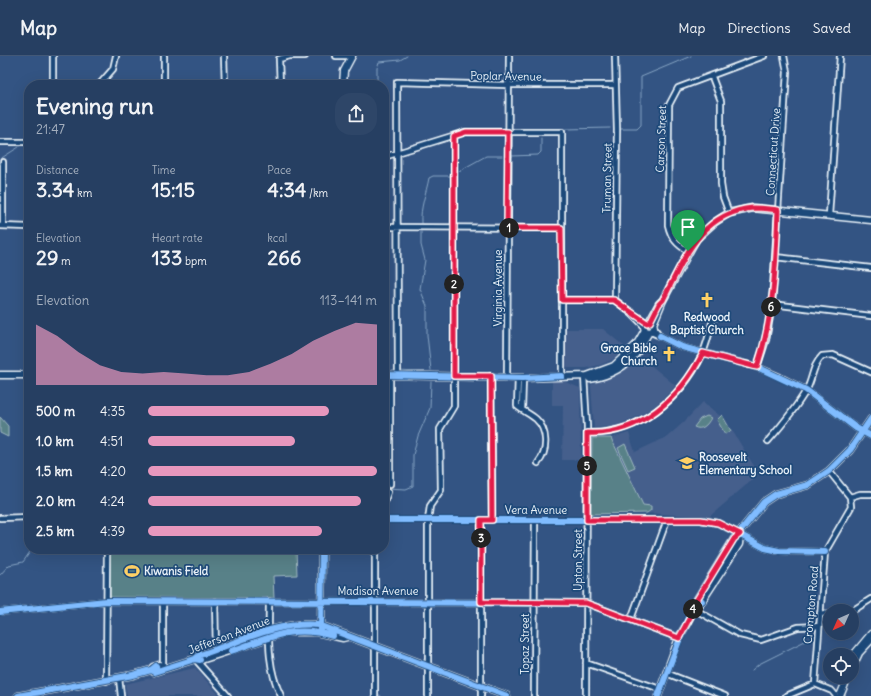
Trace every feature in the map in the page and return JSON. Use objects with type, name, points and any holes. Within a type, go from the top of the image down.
[{"type":"main road","points":[[343,80],[344,71],[352,56]]},
{"type":"main road","points":[[389,375],[507,376],[520,378],[586,376],[614,366],[637,344],[649,327],[688,251],[705,230],[729,213],[753,208],[871,220]]},
{"type":"main road","points":[[0,375],[24,375]]},
{"type":"main road","points":[[658,696],[679,638],[695,606],[700,604],[739,544],[740,534],[764,502],[776,494],[808,485],[830,471],[841,460],[863,432],[871,419]]},
{"type":"main road","points":[[320,632],[322,625],[322,554]]},
{"type":"main road","name":"Jefferson Avenue","points":[[195,659],[200,655],[269,629],[288,625],[322,625],[345,634],[348,637],[506,696]]},
{"type":"main road","name":"Jefferson Avenue","points":[[18,696],[47,694],[151,670],[154,672],[163,667],[195,659],[201,660],[286,632],[320,632],[343,638],[348,637]]},
{"type":"main road","points":[[859,649],[871,634]]},
{"type":"main road","points":[[859,653],[871,640]]},
{"type":"main road","points":[[843,684],[843,689]]},
{"type":"main road","points":[[840,696],[845,684]]},
{"type":"street","points":[[53,56],[53,80]]},
{"type":"street","points":[[104,80],[113,70],[116,56]]},
{"type":"street","points":[[164,56],[164,80]]},
{"type":"street","points":[[224,56],[225,80]]},
{"type":"street","points":[[280,80],[279,59],[290,56],[305,56]]},
{"type":"street","points":[[336,56],[352,56]]},
{"type":"street","name":"Virginia Avenue","points":[[507,376],[509,56]]},
{"type":"street","name":"Truman Street","points":[[614,56],[617,130],[614,300]]},
{"type":"street","name":"Carson Street","points":[[688,251],[675,242],[670,234],[668,225],[669,105],[678,88],[712,77],[764,56]]},
{"type":"street","name":"Connecticut Drive","points":[[757,367],[766,340],[772,304],[787,72],[784,56]]},
{"type":"street","points":[[829,215],[840,56]]},
{"type":"street","points":[[712,77],[721,101],[721,184],[723,197],[729,213]]},
{"type":"street","name":"Poplar Avenue","points":[[399,153],[397,82],[508,85],[614,85]]},
{"type":"street","points":[[389,156],[466,132],[562,132],[562,376]]},
{"type":"street","points":[[428,696],[428,520],[430,506],[441,490],[440,429],[454,406],[454,136]]},
{"type":"street","points":[[0,142],[24,142]]},
{"type":"street","points":[[398,375],[399,153]]},
{"type":"street","points":[[3,162],[2,226],[24,227]]},
{"type":"street","points":[[389,227],[561,228]]},
{"type":"street","points":[[776,257],[871,268]]},
{"type":"street","points":[[562,300],[614,300],[671,343],[757,367],[806,390],[863,432],[871,436]]},
{"type":"street","points":[[772,304],[871,316]]},
{"type":"street","points":[[587,433],[609,433],[623,429],[656,412],[675,394],[688,378],[703,353],[713,319]]},
{"type":"street","points":[[768,441],[791,414],[812,379],[815,365],[822,356],[827,354],[837,357],[871,372]]},
{"type":"street","points":[[491,376],[492,520]]},
{"type":"street","name":"Upton Street","points":[[586,376],[586,696]]},
{"type":"street","points":[[520,378],[517,406],[536,419],[541,425],[544,433],[544,452],[538,463]]},
{"type":"street","points":[[389,448],[390,484]]},
{"type":"street","points":[[830,471],[850,497],[860,494],[871,494]]},
{"type":"street","name":"Crompton Road","points":[[815,684],[825,552],[851,507],[850,497]]},
{"type":"street","points":[[0,518],[24,517]]},
{"type":"street","name":"Vera Avenue","points":[[389,520],[701,520],[718,523],[765,548],[777,551],[825,552]]},
{"type":"street","points":[[481,520],[481,696]]},
{"type":"street","name":"Topaz Street","points":[[534,696],[535,520]]},
{"type":"street","points":[[630,619],[667,520]]},
{"type":"street","points":[[106,681],[107,554]]},
{"type":"street","points":[[375,696],[376,554]]},
{"type":"street","points":[[859,607],[871,599]]},
{"type":"street","name":"Madison Avenue","points":[[0,612],[106,601],[428,601],[586,603],[679,638]]},
{"type":"street","points":[[215,601],[216,650]]},
{"type":"street","points":[[269,601],[269,655],[272,674],[281,696]]},
{"type":"street","points":[[163,602],[163,667]]},
{"type":"street","points":[[695,606],[740,635],[761,640],[798,627],[819,626]]},
{"type":"street","points":[[195,659],[228,696]]},
{"type":"street","points":[[586,663],[660,690]]},
{"type":"street","points":[[666,673],[714,694],[725,696]]},
{"type":"street","points":[[119,678],[121,696]]},
{"type":"street","points":[[786,696],[815,684],[832,691],[836,696]]},
{"type":"shaded area","points":[[566,329],[603,329],[626,348],[612,360],[600,365],[587,368],[568,368],[565,365]]},
{"type":"shaded area","points":[[638,357],[642,358],[676,386],[657,405],[641,415],[614,427],[594,428],[591,385],[617,374],[631,365]]},
{"type":"shaded area","points":[[552,381],[563,381],[580,388],[581,460],[562,460],[563,405],[552,405]]},
{"type":"shaded area","name":"Roosevelt Elementary School","points":[[703,402],[720,416],[722,414],[759,474],[709,517],[647,513],[651,510],[643,505],[611,438],[629,433],[635,452],[667,437]]},
{"type":"shaded area","points":[[195,668],[220,696],[127,696],[125,684]]},
{"type":"green space","points":[[722,415],[731,431],[725,434],[717,420]]},
{"type":"green space","points":[[707,416],[711,418],[706,425],[702,428],[694,427],[700,419]]},
{"type":"green space","points":[[0,417],[8,426],[8,437],[0,433]]},
{"type":"green space","points":[[592,438],[611,438],[643,505],[651,506],[651,510],[647,513],[591,514]]},
{"type":"green space","points":[[625,444],[635,467],[628,470],[618,448]]},
{"type":"green space","points":[[109,554],[296,554],[297,575],[273,576],[274,598],[110,597]]},
{"type":"waterway","points":[[377,80],[377,68],[379,62],[400,60],[407,56]]},
{"type":"waterway","points":[[619,129],[637,129],[641,125],[641,77],[691,56]]},
{"type":"waterway","points":[[566,129],[610,128]]},
{"type":"waterway","points":[[512,156],[538,155],[541,152],[541,138]]},
{"type":"waterway","points":[[0,159],[19,147]]},
{"type":"waterway","points":[[459,171],[486,156],[502,156]]},
{"type":"waterway","points":[[421,223],[422,206],[429,178],[433,176],[450,176]]},
{"type":"waterway","points":[[421,232],[421,245],[425,260],[420,289],[427,306],[427,335],[431,370]]},
{"type":"waterway","points":[[389,488],[406,489],[413,486],[413,455],[418,436],[430,408],[431,382]]},
{"type":"waterway","points":[[0,575],[9,565],[23,562],[29,554]]},
{"type":"waterway","points":[[752,670],[759,664],[813,637]]},
{"type":"cycle path","points":[[660,336],[682,347],[741,363]]},
{"type":"cycle path","points":[[757,367],[806,390],[856,428],[871,436]]},
{"type":"cycle path","points":[[389,375],[523,378],[562,376]]},
{"type":"cycle path","points":[[697,604],[696,601],[734,539],[764,502],[776,494],[808,485],[829,471],[850,450],[871,419]]},
{"type":"cycle path","points":[[389,520],[701,520],[718,523],[765,548],[779,551],[825,552]]},
{"type":"cycle path","points":[[321,630],[322,554]]},
{"type":"cycle path","points":[[0,612],[106,601],[586,603],[679,638]]},
{"type":"cycle path","points":[[658,696],[687,620],[697,604],[702,601]]},
{"type":"cycle path","points":[[195,659],[200,655],[273,629],[288,626],[319,625],[507,696]]},
{"type":"cycle path","points":[[231,651],[269,637],[293,632],[305,631],[333,636]]},
{"type":"cycle path","points":[[151,670],[154,672],[195,659],[200,660]]},
{"type":"cycle path","points":[[18,696],[133,675],[151,670],[156,666]]},
{"type":"place","name":"Redwood Baptist Church","points":[[707,300]]},
{"type":"place","name":"Grace Bible Church","points":[[669,354]]},
{"type":"place","name":"Roosevelt Elementary School","points":[[687,463]]},
{"type":"place","name":"Kiwanis Field","points":[[132,571]]},
{"type":"route","points":[[466,132],[508,132],[507,228],[561,228],[562,300],[614,300],[632,314],[635,314],[647,323],[650,322],[688,251],[696,239],[705,230],[729,213],[753,208],[778,210],[772,304],[766,340],[757,367],[703,353],[688,378],[675,394],[656,412],[623,429],[609,433],[587,433],[587,520],[701,520],[718,523],[740,534],[734,539],[696,601],[697,604],[687,620],[679,638],[586,603],[481,602],[481,520],[492,520],[491,376],[454,376],[454,136],[466,132]]}]
